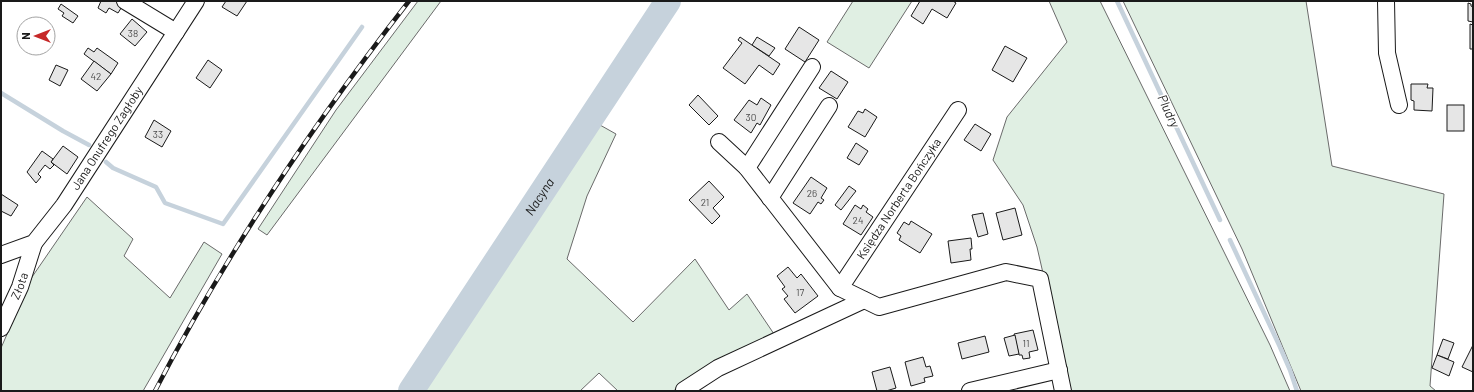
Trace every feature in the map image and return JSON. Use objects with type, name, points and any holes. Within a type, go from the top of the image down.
[{"type":"street","points":[[124,1],[176,32]]},
{"type":"street","name":"Jana Onufrego Zagłoby","points":[[34,243],[64,205],[196,1]]},
{"type":"street","points":[[1386,1],[1388,53],[1399,104]]},
{"type":"street","points":[[747,168],[812,66]]},
{"type":"street","points":[[770,198],[829,106]]},
{"type":"street","name":"Księdza Norberta Bończyka","points":[[840,288],[958,110]]},
{"type":"street","points":[[719,142],[747,168],[840,288],[880,307],[1006,272],[1040,279],[1063,391]]},
{"type":"street","points":[[1,255],[34,243]]},
{"type":"street","name":"Złota","points":[[1,328],[20,287],[34,243]]},
{"type":"street","points":[[684,391],[718,368],[864,300]]},
{"type":"street","points":[[970,391],[1059,370]]},
{"type":"green space","points":[[418,1],[441,1],[267,235],[258,229],[336,110]]},
{"type":"green space","points":[[853,1],[912,1],[869,68],[827,42]]},
{"type":"green space","points":[[1049,1],[1100,1],[1270,345],[1290,391],[1070,391],[1037,247],[1023,205],[993,160],[1007,117],[1067,42]]},
{"type":"green space","points":[[1123,1],[1306,1],[1332,166],[1444,194],[1430,386],[1436,391],[1301,391],[1242,249]]},
{"type":"green space","points":[[600,125],[616,134],[587,196],[567,259],[633,322],[695,259],[729,310],[747,294],[774,334],[673,391],[618,391],[599,373],[580,391],[422,391]]},
{"type":"green space","points":[[87,197],[133,239],[124,256],[170,298],[204,242],[222,254],[143,391],[1,391],[1,348],[32,277]]},
{"type":"building","points":[[101,1],[117,1],[123,5],[118,13],[109,8],[106,13],[98,8]]},
{"type":"building","points":[[226,1],[247,1],[237,16],[222,7]]},
{"type":"building","points":[[920,1],[953,1],[956,3],[947,18],[932,9],[923,24],[911,16]]},
{"type":"building","points":[[1468,3],[1473,7],[1473,22],[1468,21]]},
{"type":"building","points":[[61,4],[78,16],[73,23],[62,16],[64,13],[58,9]]},
{"type":"building","points":[[132,19],[147,32],[135,46],[120,34]]},
{"type":"building","points":[[1470,24],[1473,25],[1473,49],[1470,49]]},
{"type":"building","points":[[799,27],[819,40],[805,62],[785,49]]},
{"type":"building","points":[[740,37],[780,64],[773,75],[759,65],[745,84],[723,68],[742,43],[738,40]]},
{"type":"building","points":[[757,37],[775,48],[769,56],[752,45]]},
{"type":"building","points":[[1005,46],[1027,58],[1013,82],[992,70]]},
{"type":"building","points":[[88,48],[94,52],[97,48],[118,63],[111,74],[84,54]]},
{"type":"building","points":[[208,60],[222,70],[210,88],[196,78]]},
{"type":"building","points":[[94,61],[111,74],[97,91],[81,79]]},
{"type":"building","points":[[56,65],[68,70],[60,86],[49,80]]},
{"type":"building","points":[[831,71],[848,82],[837,99],[819,88]]},
{"type":"building","points":[[1411,84],[1428,84],[1427,88],[1433,88],[1432,111],[1414,110],[1414,101],[1411,100]]},
{"type":"building","points":[[698,95],[718,116],[709,125],[689,105]]},
{"type":"building","points":[[761,98],[771,105],[760,125],[757,123],[751,133],[734,120],[749,100],[757,105]]},
{"type":"building","points":[[1447,105],[1464,105],[1464,131],[1447,131]]},
{"type":"building","points":[[865,109],[877,117],[865,137],[848,127],[858,111],[863,113]]},
{"type":"building","points":[[154,120],[171,131],[162,147],[145,137]]},
{"type":"building","points":[[975,124],[991,134],[981,151],[964,140]]},
{"type":"building","points":[[856,143],[868,151],[859,165],[847,158]]},
{"type":"building","points":[[63,146],[78,157],[67,174],[51,162]]},
{"type":"building","points":[[42,151],[53,159],[51,162],[54,165],[50,169],[45,165],[38,174],[41,177],[36,183],[27,172]]},
{"type":"building","points":[[811,177],[827,188],[821,198],[824,200],[821,204],[818,202],[810,214],[793,203]]},
{"type":"building","points":[[709,181],[724,197],[713,208],[720,216],[712,224],[689,200]]},
{"type":"building","points":[[849,186],[856,191],[841,210],[835,205]]},
{"type":"building","points":[[1,194],[18,205],[11,216],[1,211]]},
{"type":"building","points":[[855,205],[861,209],[863,205],[868,209],[866,212],[873,217],[861,235],[843,224]]},
{"type":"building","points":[[1015,208],[1022,235],[1003,240],[996,213]]},
{"type":"building","points":[[983,213],[988,234],[978,237],[972,215]]},
{"type":"building","points":[[911,221],[932,234],[920,253],[899,240],[901,236],[897,233],[904,222],[909,225]]},
{"type":"building","points":[[971,238],[971,260],[951,263],[948,241]]},
{"type":"building","points":[[788,267],[797,278],[801,274],[818,296],[795,313],[784,299],[788,296],[782,289],[785,287],[777,276]]},
{"type":"building","points":[[1033,330],[1038,350],[1029,352],[1030,358],[1023,359],[1022,355],[1019,355],[1014,334]]},
{"type":"building","points":[[1015,335],[1019,354],[1009,356],[1004,338]]},
{"type":"building","points":[[985,336],[989,352],[962,359],[958,343]]},
{"type":"building","points":[[1443,339],[1454,343],[1448,359],[1437,355]]},
{"type":"building","points":[[1473,345],[1473,372],[1462,367]]},
{"type":"building","points":[[1437,355],[1454,362],[1449,376],[1432,368]]},
{"type":"building","points":[[923,357],[926,367],[930,366],[933,376],[924,378],[925,382],[911,386],[905,362]]},
{"type":"building","points":[[890,367],[896,388],[886,391],[877,391],[872,372]]},
{"type":"waterway","name":"Nacyna","points":[[411,391],[668,1]]},
{"type":"waterway","name":"Pludry","points":[[1117,1],[1220,220]]},
{"type":"waterway","points":[[647,15],[659,15]]},
{"type":"waterway","points":[[106,162],[113,168],[156,187],[165,203],[223,224],[362,27]]},
{"type":"waterway","points":[[1,93],[89,145]]},
{"type":"waterway","name":"Pludry","points":[[1230,240],[1280,347],[1297,391]]},
{"type":"railway","points":[[155,391],[212,289],[273,190],[339,94],[409,1]]}]
